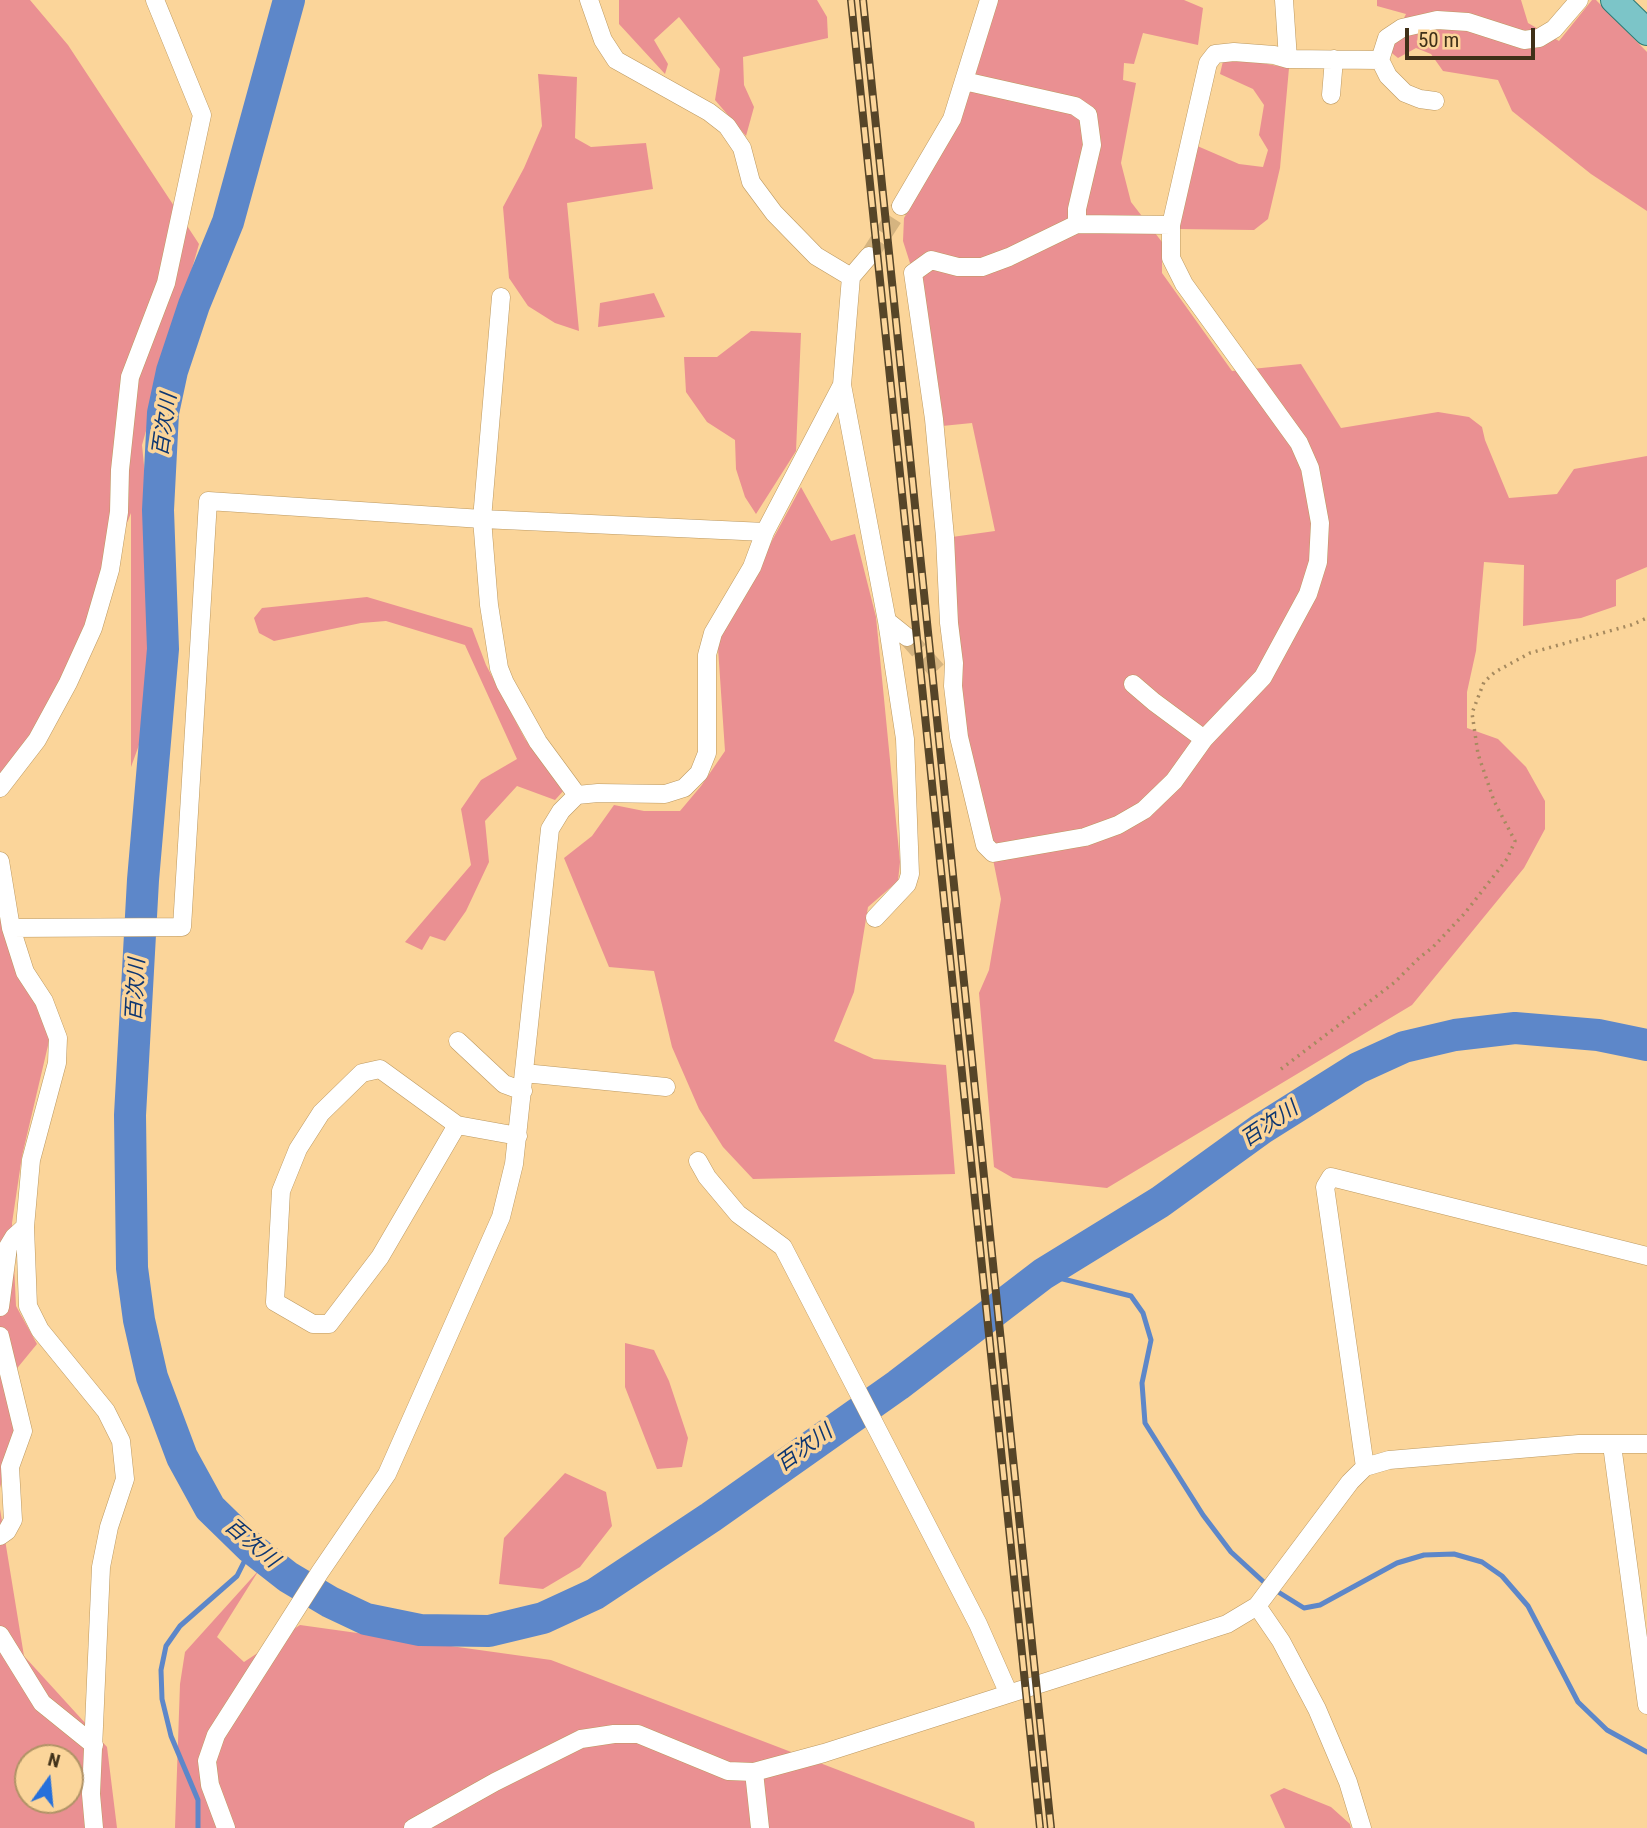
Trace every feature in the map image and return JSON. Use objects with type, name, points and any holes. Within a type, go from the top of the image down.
[{"type":"main road","points":[[1614,0],[1647,32]]},
{"type":"street","points":[[0,788],[37,740],[68,683],[93,628],[110,570],[119,512],[120,470],[130,377],[166,282],[202,115],[155,0]]},
{"type":"street","points":[[589,0],[603,40],[616,60],[709,111],[727,126],[742,148],[751,182],[774,213],[816,256],[851,277]]},
{"type":"street","points":[[901,206],[952,120],[989,0]]},
{"type":"street","points":[[1284,0],[1287,59]]},
{"type":"street","points":[[1436,101],[1405,93],[1388,76],[1380,60],[1387,38],[1402,28],[1437,20],[1468,22],[1524,40],[1539,38],[1554,29],[1579,0]]},
{"type":"street","points":[[1171,225],[1077,224],[982,267],[958,267],[932,260],[914,273],[934,419],[945,537],[954,663],[946,680],[985,845],[993,853],[1084,837],[1118,825],[1144,810],[1174,781],[1204,739],[1263,677],[1308,594],[1318,562],[1320,523],[1310,468],[1299,443],[1184,284],[1171,258],[1171,225],[1208,63],[1215,54],[1234,52],[1274,55],[1287,59],[1380,60]]},
{"type":"street","points":[[1331,95],[1334,60]]},
{"type":"street","points":[[964,80],[1075,106],[1088,115],[1092,145],[1076,209],[1077,224]]},
{"type":"street","points":[[869,256],[851,277],[842,385],[887,621],[905,739],[909,874],[907,884],[875,918]]},
{"type":"street","points":[[501,297],[482,519],[489,605],[499,668],[538,742],[577,795]]},
{"type":"street","points":[[226,1828],[210,1785],[207,1761],[216,1735],[320,1572],[387,1474],[501,1217],[518,1136],[550,829],[561,811],[577,795],[665,794],[684,788],[699,773],[707,753],[707,655],[713,633],[752,567],[765,532],[842,385]]},
{"type":"street","points":[[11,928],[182,927],[208,501],[482,519],[765,532]]},
{"type":"street","points":[[887,621],[907,637]]},
{"type":"street","points":[[1133,684],[1204,739]]},
{"type":"street","points":[[0,861],[11,928],[25,972],[44,1001],[58,1038],[57,1063],[31,1160],[25,1227],[28,1306],[40,1330],[106,1412],[121,1441],[125,1479],[109,1527],[101,1567],[91,1794],[94,1828]]},
{"type":"street","points":[[458,1041],[504,1084],[523,1091]]},
{"type":"street","points":[[457,1125],[380,1257],[329,1324],[313,1324],[275,1301],[281,1191],[298,1149],[321,1114],[362,1073],[380,1069],[457,1125],[518,1136]]},
{"type":"street","points":[[524,1073],[666,1087]]},
{"type":"street","points":[[698,1161],[707,1177],[738,1214],[783,1247],[978,1623],[1008,1692]]},
{"type":"street","points":[[1365,1467],[1325,1187],[1331,1177],[1647,1256]]},
{"type":"street","points":[[0,1307],[8,1247],[25,1227]]},
{"type":"street","points":[[0,1336],[23,1431],[10,1467],[13,1520],[7,1531],[0,1536]]},
{"type":"street","points":[[413,1828],[495,1782],[582,1739],[614,1734],[638,1734],[728,1771],[754,1772],[824,1753],[1227,1624],[1265,1592],[1350,1482],[1365,1467],[1389,1460],[1579,1444],[1647,1444]]},
{"type":"street","points":[[1612,1445],[1647,1705]]},
{"type":"street","points":[[1265,1592],[1281,1641],[1317,1709],[1348,1782],[1362,1828]]},
{"type":"street","points":[[0,1635],[42,1703],[94,1745]]},
{"type":"street","points":[[754,1772],[760,1828]]},
{"type":"path","points":[[1281,1069],[1395,982],[1433,947],[1465,913],[1507,859],[1515,841],[1494,801],[1478,754],[1472,713],[1484,682],[1495,672],[1530,653],[1632,625],[1647,618]]},
{"type":"shaded area","points":[[0,0],[30,0],[68,45],[199,244],[142,445],[153,556],[152,709],[131,767],[131,513],[85,627],[45,712],[0,779]]},
{"type":"shaded area","points":[[619,0],[817,0],[827,17],[828,38],[743,57],[744,85],[754,107],[746,136],[715,100],[720,69],[679,17],[654,40],[668,64],[665,74],[619,24]]},
{"type":"shaded area","points":[[996,0],[1184,0],[1203,8],[1198,45],[1143,33],[1134,64],[1124,63],[1123,80],[1136,83],[1121,163],[1131,202],[1162,242],[1162,273],[1232,371],[1301,364],[1341,428],[1438,412],[1469,417],[1482,427],[1509,498],[1557,494],[1574,469],[1647,456],[1647,567],[1616,580],[1616,606],[1581,618],[1523,626],[1524,565],[1484,562],[1476,651],[1467,692],[1467,728],[1498,739],[1526,767],[1545,801],[1545,829],[1524,868],[1412,1005],[1107,1188],[1013,1178],[994,1167],[979,993],[989,970],[1001,899],[960,696],[952,537],[995,531],[972,423],[942,426],[929,323],[903,241],[904,218],[958,126]]},
{"type":"shaded area","points":[[1377,0],[1521,0],[1528,23],[1559,41],[1592,0],[1596,0],[1647,52],[1647,211],[1591,174],[1512,111],[1498,80],[1443,71],[1431,54],[1416,48],[1398,58],[1388,50],[1406,14],[1377,6]]},
{"type":"shaded area","points":[[1245,60],[1289,68],[1280,168],[1268,219],[1254,230],[1178,229],[1195,145],[1239,164],[1263,167],[1268,150],[1259,135],[1264,105],[1253,89],[1220,74],[1223,61]]},
{"type":"shaded area","points":[[538,74],[577,77],[575,138],[591,147],[646,143],[653,189],[567,203],[579,331],[555,323],[528,306],[509,278],[503,207],[542,126]]},
{"type":"shaded area","points":[[654,293],[665,317],[598,327],[600,303]]},
{"type":"shaded area","points":[[751,331],[801,333],[796,451],[756,514],[745,497],[736,469],[735,440],[707,422],[686,392],[684,357],[717,357]]},
{"type":"shaded area","points":[[801,487],[831,541],[855,534],[876,617],[900,862],[898,881],[868,907],[854,992],[834,1041],[874,1059],[946,1065],[955,1174],[753,1179],[723,1147],[699,1109],[672,1047],[654,971],[609,967],[564,858],[592,836],[614,805],[644,811],[680,811],[725,751],[718,648],[721,635]]},
{"type":"shaded area","points":[[367,597],[472,628],[486,665],[525,739],[565,789],[555,800],[517,786],[485,821],[489,862],[466,911],[445,941],[430,936],[422,950],[405,942],[471,865],[461,809],[481,780],[517,759],[465,645],[386,621],[361,623],[274,641],[259,633],[254,618],[262,608]]},
{"type":"shaded area","points":[[0,906],[6,937],[50,1037],[22,1156],[12,1223],[16,1306],[37,1344],[5,1383],[15,1430],[0,1488]]},
{"type":"shaded area","points":[[625,1343],[654,1350],[669,1381],[688,1438],[682,1467],[657,1469],[625,1387]]},
{"type":"shaded area","points":[[565,1473],[606,1492],[612,1526],[580,1567],[543,1589],[499,1584],[504,1538]]},
{"type":"shaded area","points":[[0,1509],[24,1656],[107,1747],[117,1828],[0,1828]]},
{"type":"shaded area","points":[[259,1570],[217,1637],[244,1662],[300,1625],[551,1660],[974,1822],[975,1828],[175,1828],[180,1684],[185,1652]]},
{"type":"shaded area","points":[[1284,1788],[1331,1807],[1351,1828],[1285,1828],[1270,1795]]},
{"type":"waterway","name":"百次川","points":[[289,0],[228,222],[194,305],[172,371],[163,413],[158,510],[163,649],[143,880],[130,1115],[132,1268],[139,1320],[152,1377],[182,1457],[210,1508],[251,1548],[288,1577],[366,1619],[420,1630],[489,1631],[543,1618],[595,1594],[711,1517],[898,1385],[1043,1274],[1160,1202],[1261,1129],[1358,1068],[1404,1047],[1455,1035],[1515,1028],[1598,1035],[1647,1045]]},
{"type":"waterway","points":[[1043,1274],[1131,1296],[1143,1313],[1151,1340],[1142,1383],[1145,1423],[1203,1515],[1231,1552],[1267,1585]]},
{"type":"waterway","points":[[198,1828],[198,1800],[171,1736],[162,1699],[161,1670],[166,1646],[180,1626],[237,1576],[251,1548]]},
{"type":"waterway","points":[[1275,1590],[1304,1608],[1320,1605],[1397,1563],[1424,1555],[1454,1554],[1482,1562],[1502,1576],[1528,1606],[1578,1702],[1607,1730],[1647,1752]]},
{"type":"tunnel","points":[[869,256],[901,206]]},
{"type":"tunnel","points":[[907,637],[940,674]]},
{"type":"railway","points":[[851,0],[1040,1828]]},
{"type":"railway","points":[[863,0],[1051,1828]]}]
